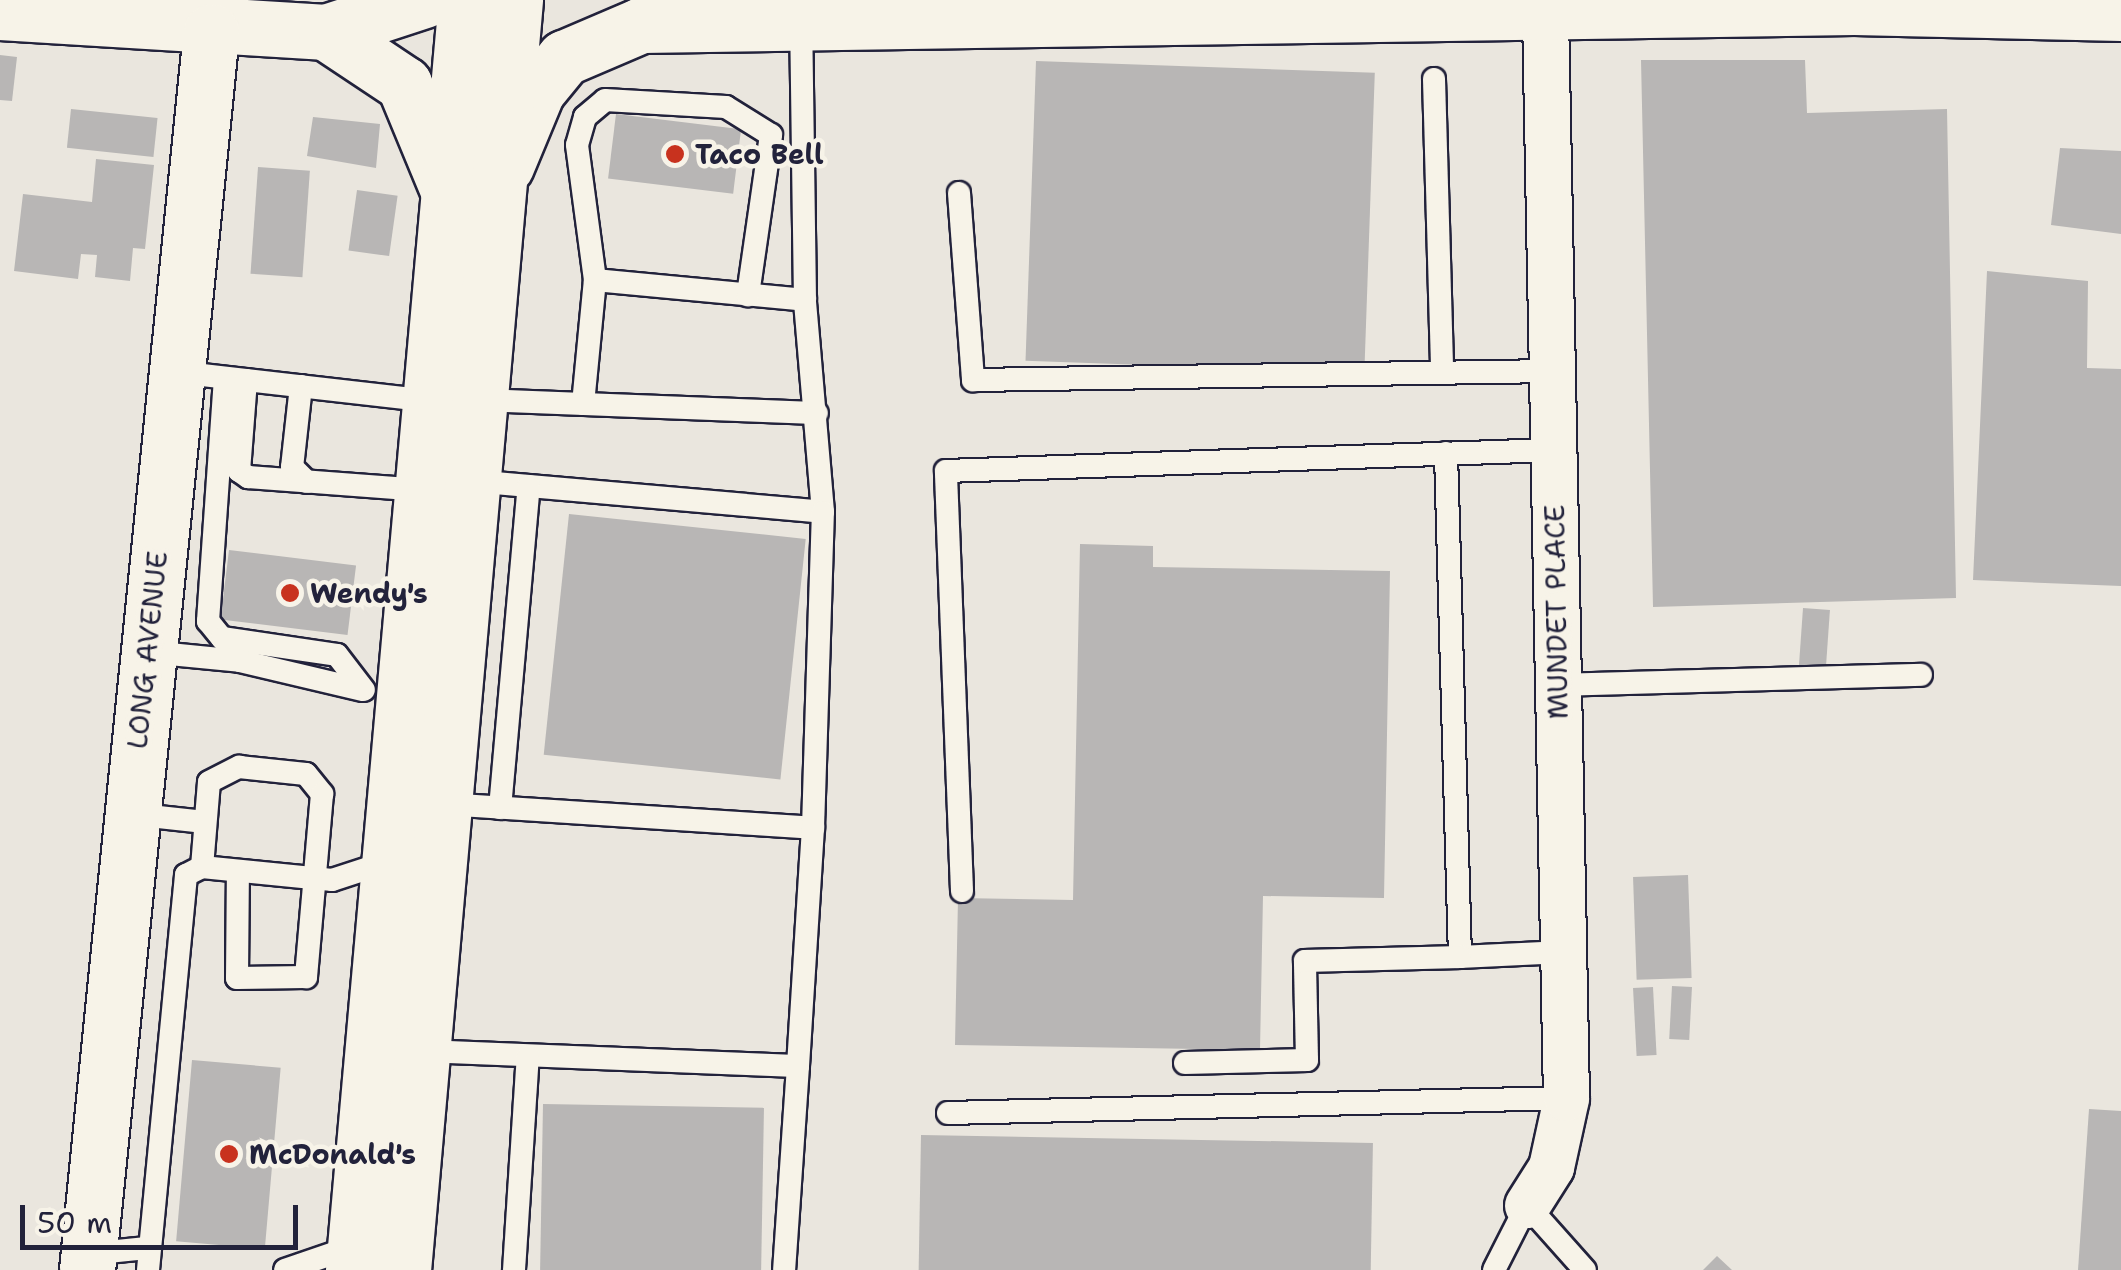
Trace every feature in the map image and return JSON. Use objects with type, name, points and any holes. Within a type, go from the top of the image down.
[{"type":"main road","points":[[0,12],[210,31],[326,32],[424,0]]},
{"type":"main road","points":[[466,0],[474,196]]},
{"type":"main road","points":[[371,1262],[422,1051],[444,804],[448,486],[455,401],[474,196],[515,0]]},
{"type":"main road","points":[[474,196],[550,72],[620,13],[800,25],[1008,11],[1418,4],[1545,11],[1854,4],[2121,13]]},
{"type":"main road","name":"LONG AVENUE","points":[[88,1262],[147,652],[215,377],[210,31]]},
{"type":"main road","points":[[326,32],[404,84],[474,196]]},
{"type":"main road","points":[[371,1262],[390,861],[384,697],[448,486]]},
{"type":"street","name":"MUNDET PLACE","points":[[1526,1205],[1551,1167],[1566,1098],[1545,11]]},
{"type":"lane","points":[[784,1270],[813,828],[822,512],[805,300],[800,25]]},
{"type":"lane","points":[[1434,79],[1442,373]]},
{"type":"lane","points":[[583,404],[595,280],[576,186],[586,117],[605,100],[726,107],[772,135],[748,295]]},
{"type":"lane","points":[[959,193],[973,380],[1552,372]]},
{"type":"lane","points":[[595,280],[805,300]]},
{"type":"lane","points":[[215,377],[455,401],[817,413]]},
{"type":"lane","points":[[215,377],[239,470],[248,476],[307,482],[529,486],[822,512]]},
{"type":"lane","points":[[215,377],[204,596],[222,638],[240,662]]},
{"type":"lane","points":[[302,386],[292,467],[307,482]]},
{"type":"lane","points":[[962,891],[946,471],[1553,450]]},
{"type":"lane","points":[[1446,453],[1460,958]]},
{"type":"lane","points":[[500,808],[529,486]]},
{"type":"lane","points":[[222,638],[319,648],[338,655],[384,697]]},
{"type":"lane","points":[[147,652],[240,662],[384,697]]},
{"type":"lane","points":[[1558,685],[1921,675]]},
{"type":"lane","points":[[202,868],[209,782],[238,767],[306,774],[322,794],[306,976],[264,984],[233,970],[238,871]]},
{"type":"lane","points":[[444,804],[813,828]]},
{"type":"lane","points":[[131,814],[206,822]]},
{"type":"lane","points":[[88,1262],[148,1259],[186,875],[202,868],[317,878],[390,861]]},
{"type":"lane","points":[[1185,1063],[1308,1060],[1305,961],[1563,952]]},
{"type":"lane","points":[[422,1051],[798,1066]]},
{"type":"lane","points":[[514,1270],[528,1056]]},
{"type":"lane","points":[[948,1112],[1566,1098]]},
{"type":"lane","points":[[1494,1270],[1526,1205],[1585,1270]]},
{"type":"lane","points":[[284,1270],[371,1262]]},
{"type":"building","points":[[0,55],[17,57],[12,101],[0,100]]},
{"type":"building","points":[[1641,60],[1805,60],[1807,113],[1947,109],[1956,598],[1653,607]]},
{"type":"building","points":[[1036,61],[1375,73],[1364,373],[1026,361]]},
{"type":"building","points":[[71,109],[158,118],[153,157],[67,148]]},
{"type":"building","name":"Taco Bell","points":[[616,114],[741,129],[733,194],[608,179]]},
{"type":"building","points":[[313,117],[380,124],[376,168],[307,156]]},
{"type":"building","points":[[2060,148],[2121,151],[2121,234],[2051,225]]},
{"type":"building","points":[[96,159],[154,165],[145,249],[133,248],[130,281],[95,277],[97,255],[81,254],[78,279],[14,271],[23,194],[92,202]]},
{"type":"building","points":[[258,167],[310,171],[302,277],[251,274]]},
{"type":"building","points":[[357,190],[398,196],[389,256],[349,250]]},
{"type":"building","points":[[1987,271],[2088,281],[2087,368],[2121,369],[2121,586],[1973,580]]},
{"type":"building","points":[[569,514],[806,539],[780,780],[544,755]]},
{"type":"building","points":[[1080,544],[1153,546],[1153,567],[1390,571],[1384,898],[1263,896],[1260,1050],[955,1045],[958,898],[1073,900]]},
{"type":"building","name":"Wendy's","points":[[229,550],[356,566],[348,635],[220,619]]},
{"type":"building","points":[[1803,608],[1830,610],[1825,675],[1798,673]]},
{"type":"building","points":[[1688,875],[1692,978],[1637,980],[1633,877]]},
{"type":"building","points":[[1672,986],[1692,987],[1689,1040],[1669,1039]]},
{"type":"building","points":[[1653,987],[1657,1055],[1637,1056],[1633,988]]},
{"type":"building","name":"McDonald's","points":[[192,1060],[281,1068],[265,1249],[176,1241]]},
{"type":"building","points":[[543,1104],[764,1108],[761,1270],[540,1270]]},
{"type":"building","points":[[2089,1109],[2121,1111],[2121,1270],[2078,1270]]},
{"type":"building","points":[[921,1135],[1373,1143],[1371,1270],[919,1270]]},
{"type":"building","points":[[1717,1256],[1732,1270],[1703,1270]]},
{"type":"place","name":"Taco Bell","points":[[675,154]]},
{"type":"place","name":"Wendy's","points":[[290,593]]},
{"type":"place","name":"McDonald's","points":[[229,1154]]}]
